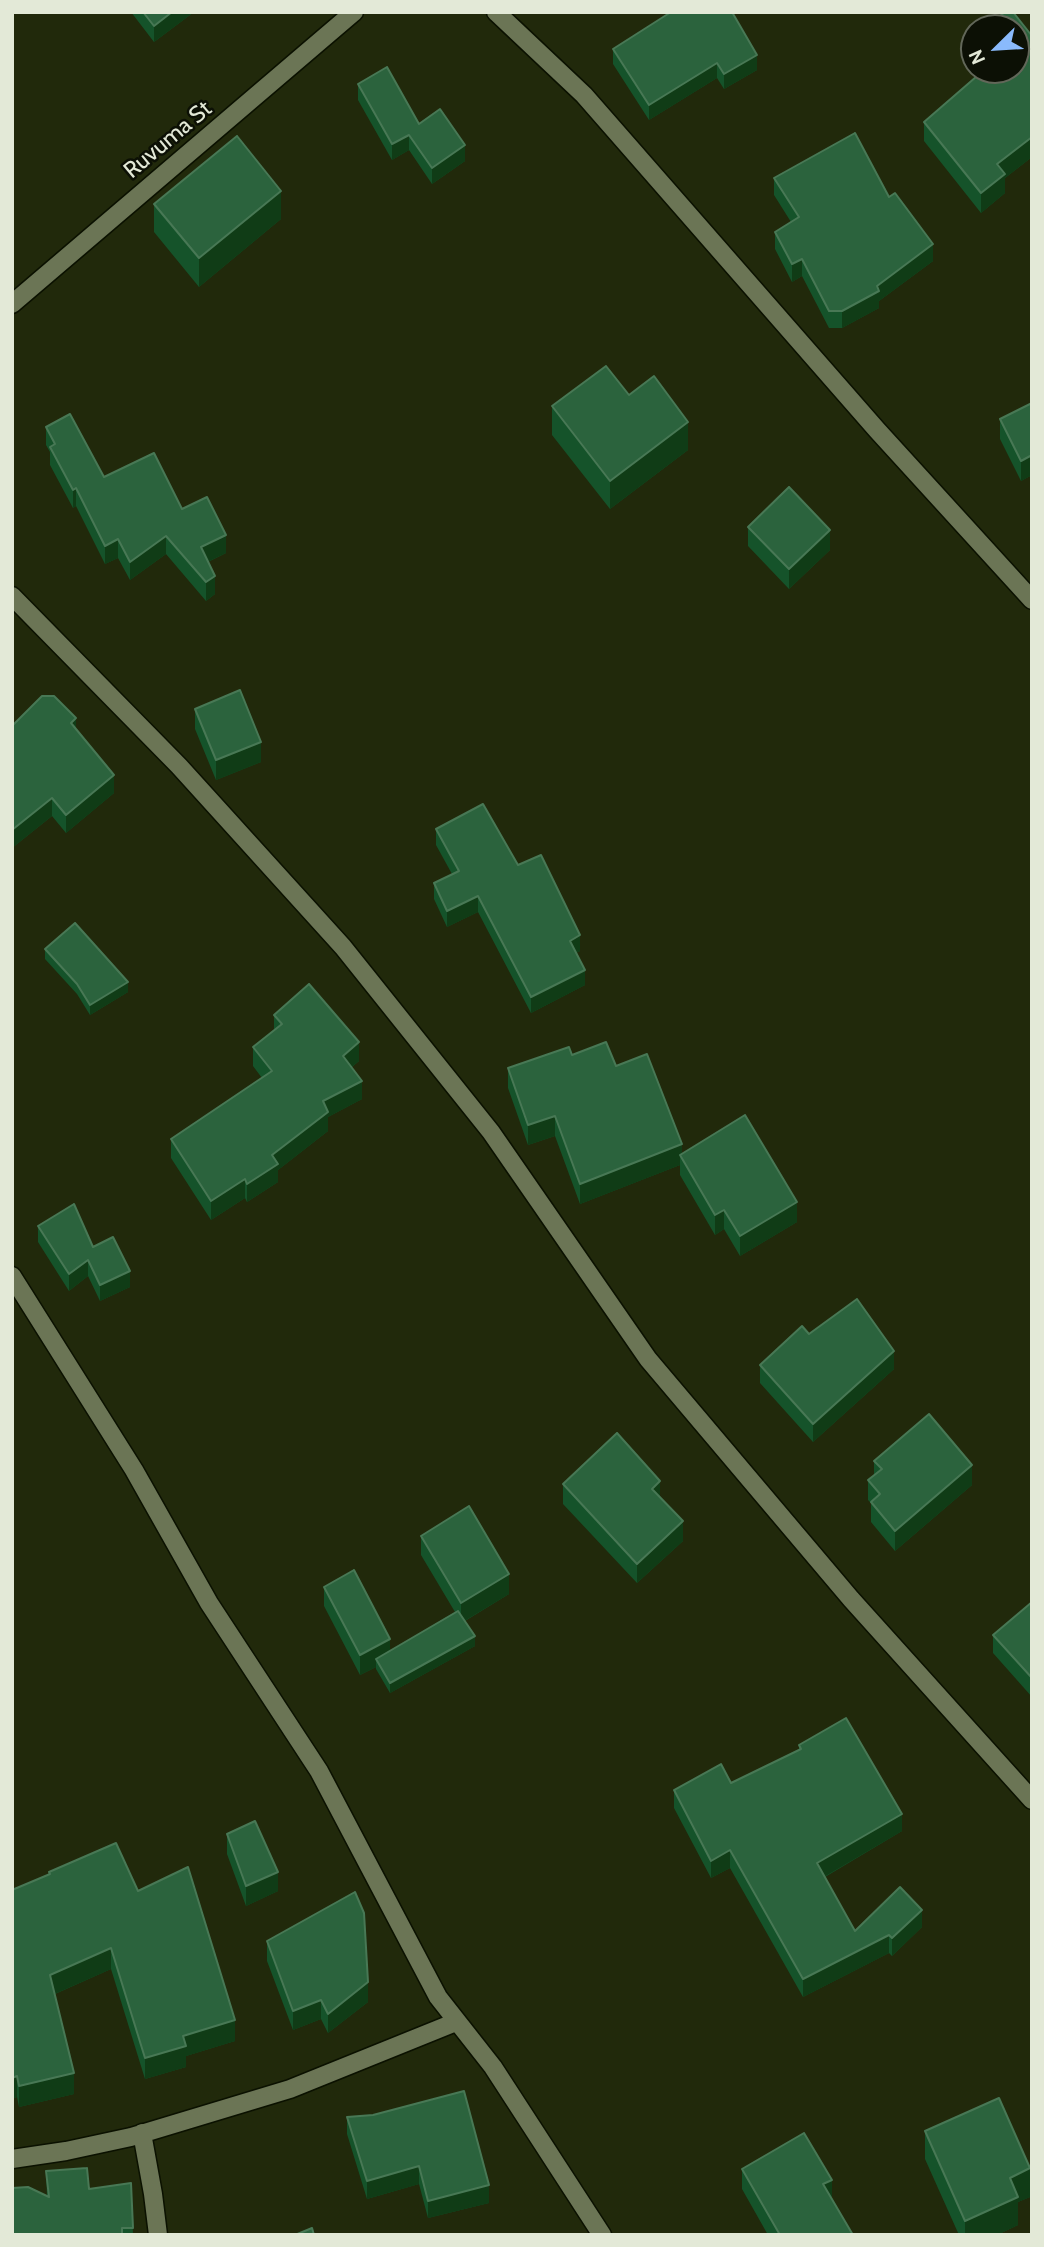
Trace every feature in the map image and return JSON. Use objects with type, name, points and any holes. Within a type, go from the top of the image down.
[{"type":"street","name":"Ruvuma St","points":[[12,304],[354,12]]},
{"type":"street","points":[[496,12],[584,95],[877,430],[1032,600]]},
{"type":"street","points":[[12,596],[179,766],[343,947],[491,1132],[648,1359],[851,1599],[1032,1800]]},
{"type":"street","points":[[12,1276],[134,1470],[209,1603],[319,1771],[424,1971],[456,2022],[493,2067],[602,2235]]},
{"type":"street","points":[[12,2159],[66,2151],[142,2133],[290,2089],[456,2022]]},
{"type":"street","points":[[142,2133],[158,2235]]},
{"type":"building","points":[[143,12],[172,12],[154,26]]},
{"type":"building","points":[[671,12],[732,12],[757,55],[724,74],[717,63],[649,105],[613,49]]},
{"type":"building","points":[[1030,33],[1032,137],[997,164],[1005,174],[981,193],[924,122],[968,84],[1030,84]]},
{"type":"building","points":[[387,67],[419,124],[440,109],[465,145],[432,168],[409,135],[392,144],[358,84]]},
{"type":"building","points":[[855,133],[889,197],[895,193],[933,244],[877,286],[879,291],[842,311],[829,311],[802,259],[792,264],[775,232],[799,217],[774,178]]},
{"type":"building","points":[[237,136],[281,191],[199,258],[154,204]]},
{"type":"building","points":[[606,366],[629,395],[654,376],[688,422],[610,481],[552,406]]},
{"type":"building","points":[[1032,403],[1032,455],[1021,461],[1000,419]]},
{"type":"building","points":[[70,414],[104,477],[154,453],[182,509],[207,497],[226,535],[201,547],[215,576],[206,582],[166,536],[130,562],[118,539],[105,546],[76,488],[73,490],[50,447],[55,444],[46,427]]},
{"type":"building","points":[[789,487],[830,530],[789,569],[748,527]]},
{"type":"building","points":[[240,690],[261,742],[216,760],[195,709]]},
{"type":"building","points":[[42,696],[54,696],[76,718],[71,723],[114,775],[66,815],[52,798],[12,830],[12,726]]},
{"type":"building","points":[[483,804],[518,865],[541,855],[580,935],[570,941],[585,970],[531,997],[478,896],[447,911],[434,883],[459,871],[436,829]]},
{"type":"building","points":[[75,923],[128,982],[90,1005],[77,984],[45,949]]},
{"type":"building","points":[[309,984],[359,1042],[343,1056],[362,1081],[323,1101],[328,1112],[272,1155],[278,1164],[247,1184],[245,1179],[211,1201],[171,1139],[272,1071],[253,1047],[282,1024],[274,1015]]},
{"type":"building","points":[[606,1042],[616,1066],[647,1054],[682,1144],[580,1184],[555,1116],[528,1125],[508,1068],[569,1047],[572,1055]]},
{"type":"building","points":[[745,1115],[797,1202],[740,1236],[724,1210],[715,1215],[680,1155]]},
{"type":"building","points":[[74,1204],[93,1247],[113,1237],[130,1271],[100,1285],[88,1260],[69,1274],[38,1226]]},
{"type":"building","points":[[857,1299],[894,1351],[813,1424],[760,1365],[802,1326],[809,1334]]},
{"type":"building","points":[[929,1414],[972,1465],[895,1531],[871,1502],[880,1494],[868,1480],[882,1469],[874,1461]]},
{"type":"building","points":[[617,1433],[660,1481],[652,1489],[683,1521],[637,1564],[563,1484]]},
{"type":"building","points":[[469,1506],[509,1574],[461,1603],[421,1536]]},
{"type":"building","points":[[354,1570],[390,1639],[360,1655],[324,1587]]},
{"type":"building","points":[[1032,1602],[1032,1678],[993,1635]]},
{"type":"building","points":[[458,1611],[475,1636],[390,1683],[376,1659]]},
{"type":"building","points":[[846,1718],[902,1814],[817,1863],[855,1931],[900,1887],[922,1910],[892,1938],[889,1935],[803,1979],[730,1850],[711,1861],[674,1790],[721,1764],[731,1783],[801,1749],[799,1745]]},
{"type":"building","points":[[255,1821],[278,1872],[246,1886],[227,1834]]},
{"type":"building","points":[[116,1843],[138,1891],[188,1867],[235,2020],[183,2036],[186,2046],[145,2058],[111,1948],[50,1975],[74,2073],[19,2086],[17,2076],[12,2078],[12,1890]]},
{"type":"building","points":[[355,1892],[364,1913],[368,1982],[328,2014],[321,2000],[293,2011],[267,1941]]},
{"type":"building","points":[[464,2091],[489,2185],[428,2201],[419,2166],[367,2181],[347,2117],[373,2115]]},
{"type":"building","points":[[999,2098],[1030,2168],[1010,2178],[1018,2197],[965,2221],[925,2131]]},
{"type":"building","points":[[804,2133],[832,2180],[823,2184],[853,2235],[780,2235],[742,2169]]},
{"type":"building","points":[[87,2168],[89,2189],[131,2183],[133,2228],[122,2228],[122,2235],[12,2235],[12,2188],[28,2187],[49,2197],[46,2171]]},
{"type":"building","points":[[312,2228],[314,2235],[295,2235]]}]
